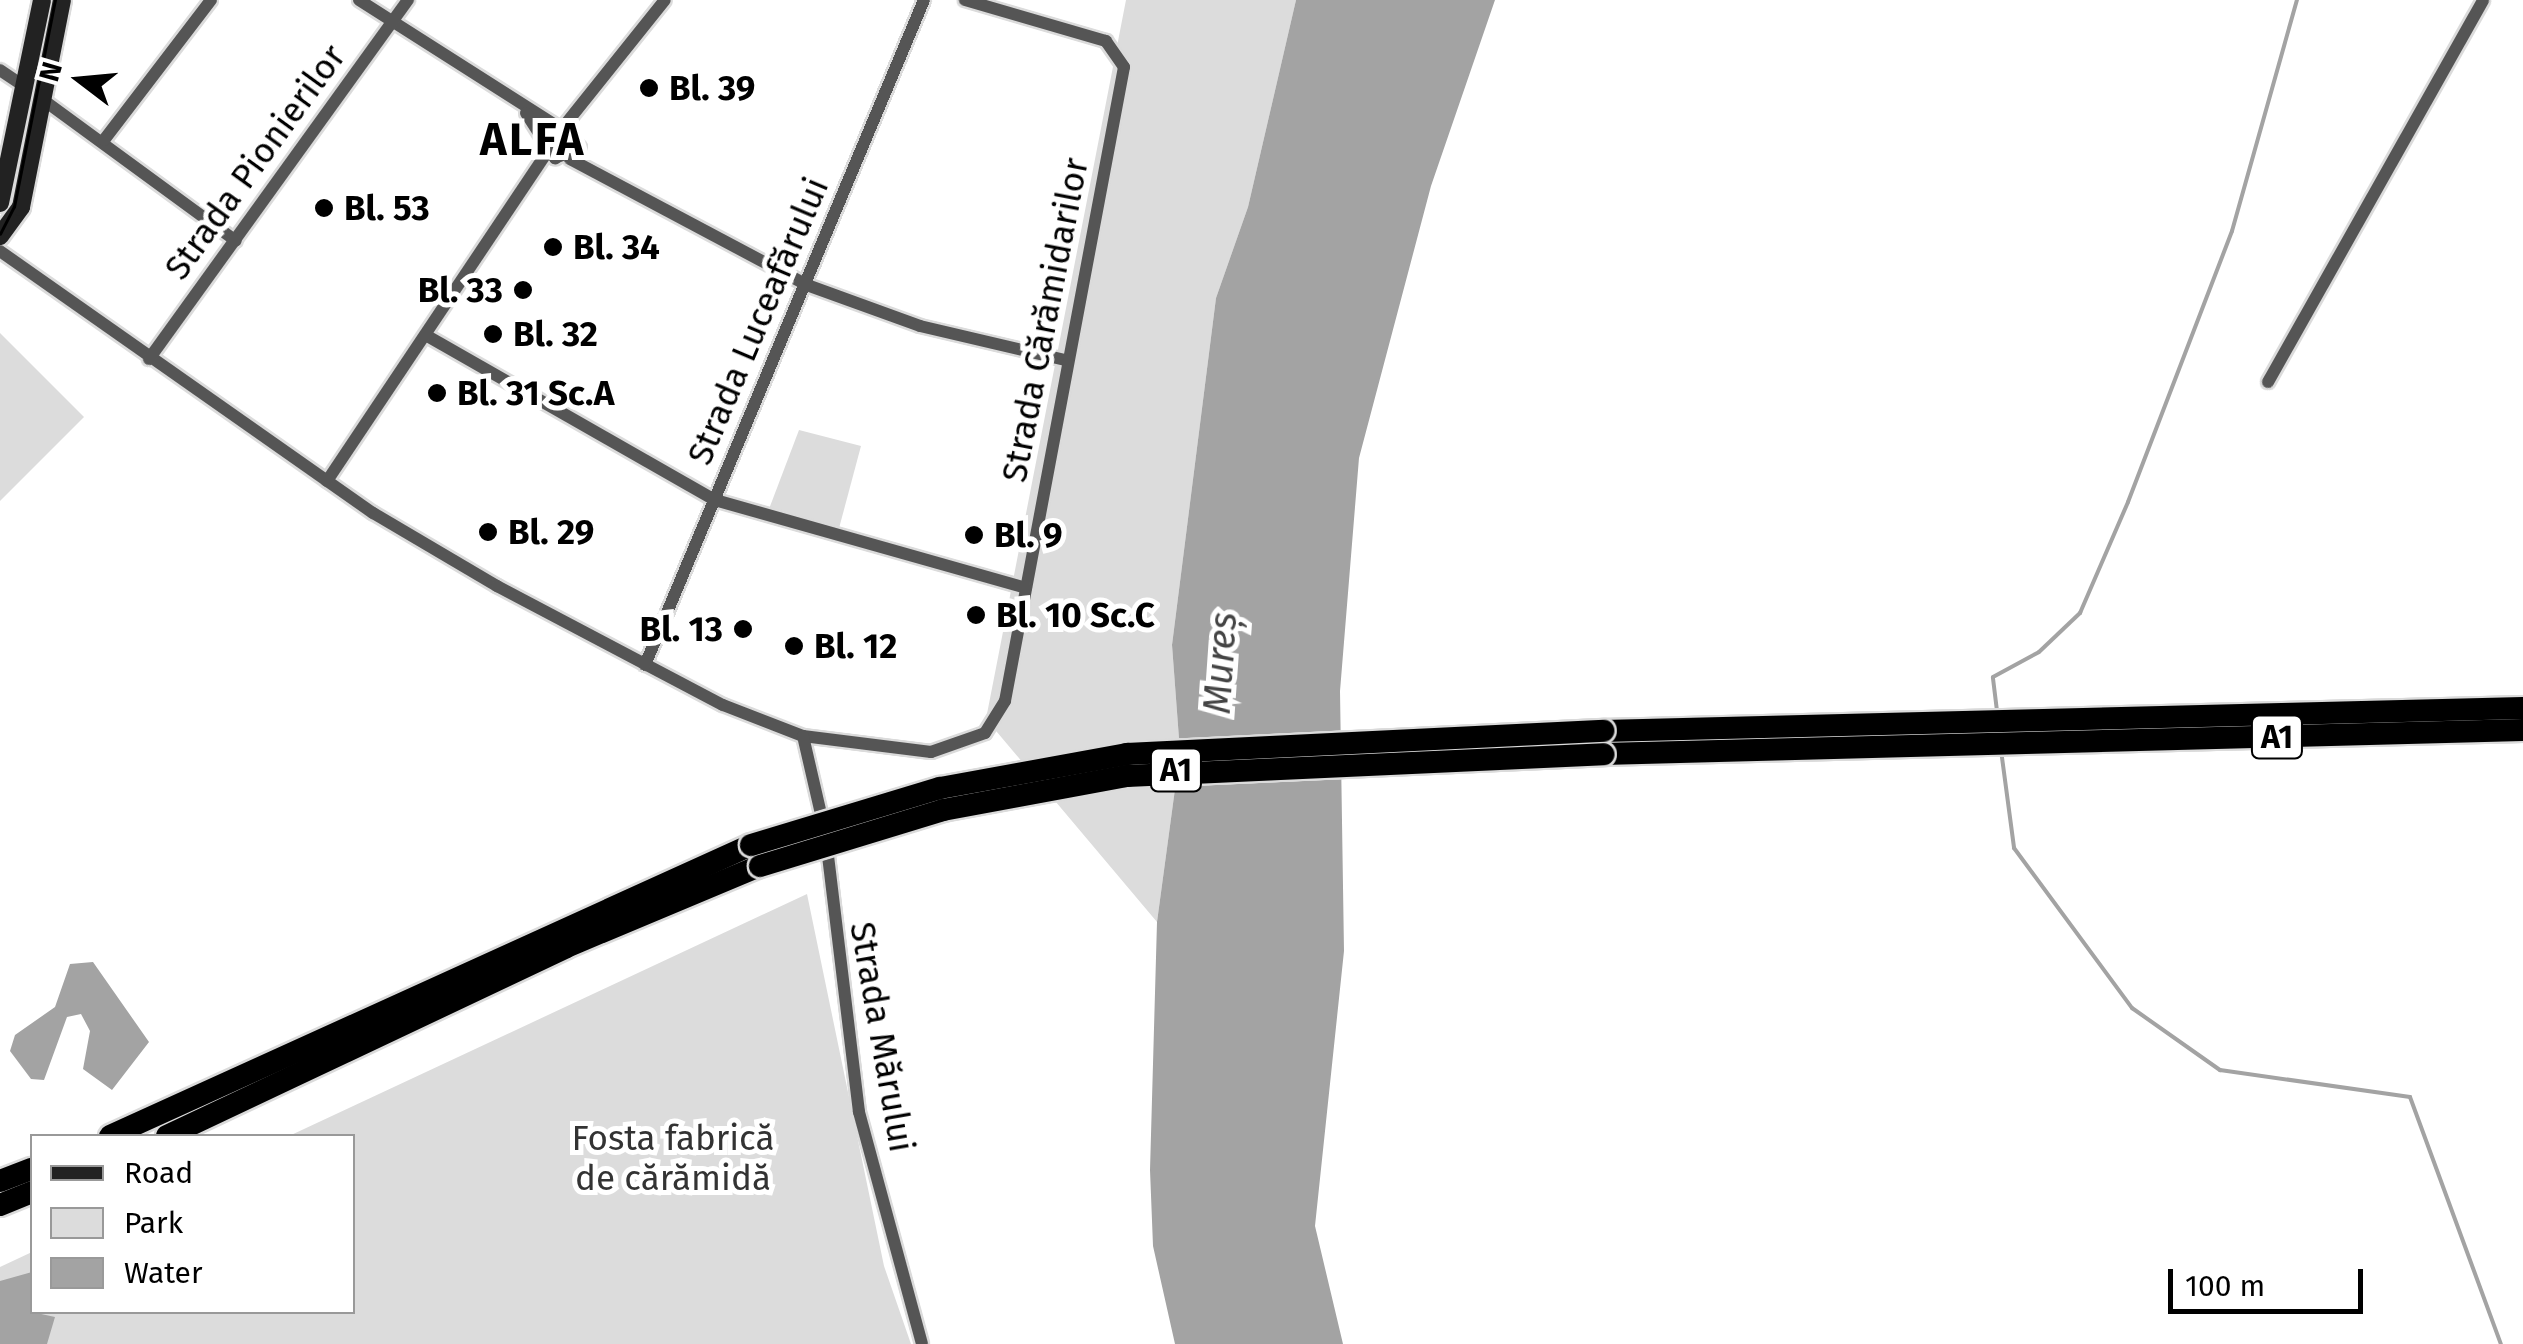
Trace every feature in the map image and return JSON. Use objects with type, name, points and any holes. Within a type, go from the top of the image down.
[{"type":"highway","name":"A1","points":[[2031,732],[2523,708]]},
{"type":"highway","name":"A1","points":[[123,1134],[170,1127],[756,855],[928,791],[1127,754],[2031,732],[2523,730]]},
{"type":"highway","points":[[0,1181],[30,1170]]},
{"type":"highway","points":[[0,1205],[30,1193]]},
{"type":"main road","points":[[0,202],[42,0]]},
{"type":"main road","points":[[4,242],[42,99],[62,0]]},
{"type":"street","points":[[104,140],[211,0]]},
{"type":"street","points":[[359,0],[524,111],[580,140],[607,176]]},
{"type":"street","name":"Strada Pionierilor","points":[[149,359],[408,0]]},
{"type":"street","points":[[327,481],[532,186],[548,146],[561,127],[594,98],[666,0]]},
{"type":"street","name":"Strada Luceafărului","points":[[645,665],[924,0]]},
{"type":"street","name":"Strada Cărămidarilor","points":[[803,736],[931,752],[1000,717],[1120,53],[965,0]]},
{"type":"street","points":[[2268,382],[2482,0]]},
{"type":"street","points":[[0,70],[25,87]]},
{"type":"street","points":[[532,186],[567,160],[580,140],[594,98]]},
{"type":"street","points":[[42,99],[104,140],[236,240]]},
{"type":"street","points":[[524,111],[548,146],[567,160],[607,176],[807,285],[920,326],[1065,360]]},
{"type":"street","points":[[4,242],[149,359],[410,537],[645,665],[803,736]]},
{"type":"street","points":[[428,337],[715,500],[1026,588]]},
{"type":"street","name":"Strada Mărului","points":[[803,736],[825,831],[859,1112],[922,1344]]},
{"type":"green space","points":[[1126,0],[1296,0],[1248,207],[1216,298],[1172,645],[1180,752],[1157,922],[986,719]]},
{"type":"green space","points":[[0,333],[84,417],[0,501]]},
{"type":"green space","points":[[799,430],[861,446],[838,532],[769,509]]},
{"type":"green space","name":"Fosta fabrică de cărămidă","points":[[807,894],[884,1266],[911,1344],[0,1344],[0,1267],[30,1253],[30,1314],[355,1314],[355,1134],[293,1134]]},
{"type":"water","name":"Mureș","points":[[1296,0],[1495,0],[1431,186],[1359,458],[1340,691],[1344,951],[1315,1226],[1343,1344],[1175,1344],[1153,1246],[1150,1170],[1157,922],[1180,752],[1172,645],[1216,298],[1248,207]]},
{"type":"water","points":[[93,962],[149,1042],[112,1090],[83,1069],[90,1031],[81,1014],[67,1017],[44,1080],[31,1079],[10,1051],[15,1035],[55,1007],[70,964]]},
{"type":"water","points":[[30,1273],[30,1314],[55,1317],[47,1344],[0,1344],[0,1281]]},
{"type":"waterway","points":[[1997,711],[1993,677],[2039,652],[2080,613],[2128,502],[2232,231],[2297,0]]},
{"type":"waterway","points":[[2001,750],[2014,848],[2132,1008],[2220,1070],[2410,1097],[2501,1344]]},
{"type":"tram line","points":[[0,234],[14,207],[55,0]]},
{"type":"place","name":"Bl. 39","points":[[649,88]]},
{"type":"place","name":"Bl. 53","points":[[324,208]]},
{"type":"place","name":"Bl. 34","points":[[553,247]]},
{"type":"place","name":"Bl. 33","points":[[523,290]]},
{"type":"place","name":"Bl. 32","points":[[493,334]]},
{"type":"place","name":"Bl. 31 Sc.A","points":[[437,393]]},
{"type":"place","name":"Bl. 29","points":[[488,532]]},
{"type":"place","name":"Bl. 9","points":[[974,535]]},
{"type":"place","name":"Bl. 10 Sc.C","points":[[976,615]]},
{"type":"place","name":"Bl. 13","points":[[743,629]]},
{"type":"place","name":"Bl. 12","points":[[794,646]]},
{"type":"district","name":"ALFA","points":[[533,141]]}]
